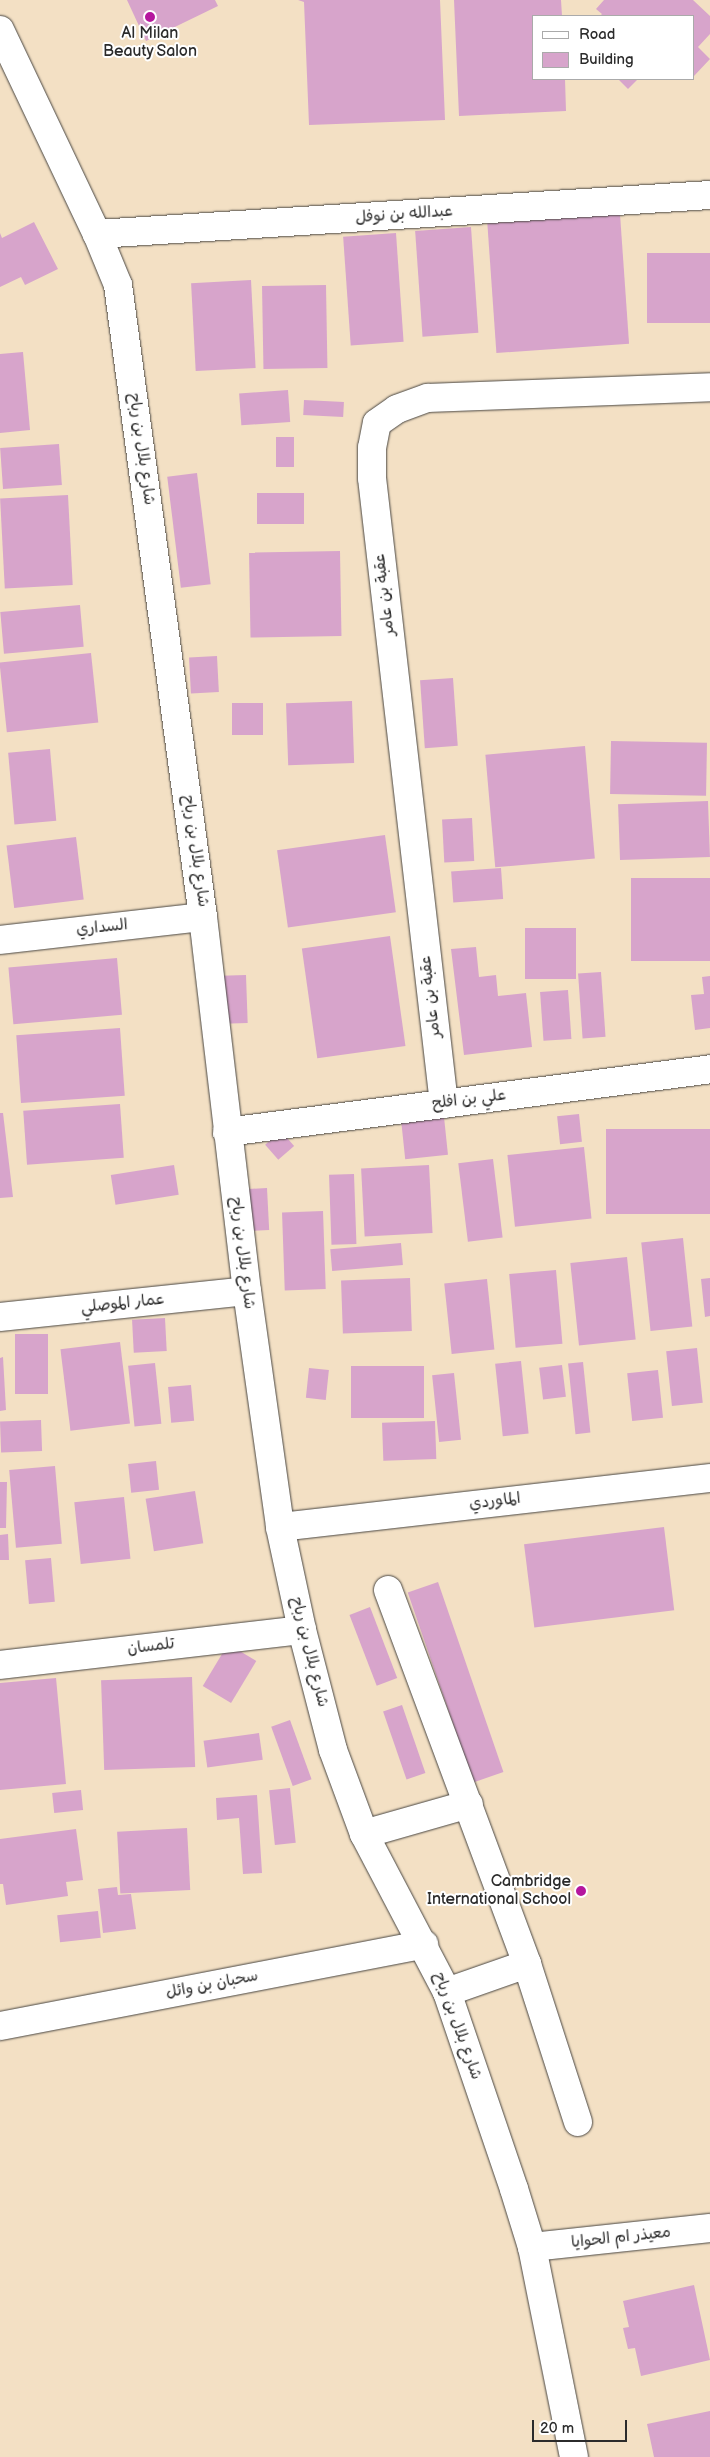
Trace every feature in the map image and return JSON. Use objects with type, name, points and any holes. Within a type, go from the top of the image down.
[{"type":"street","name":"شارع بلال بن رباح","points":[[0,30],[97,234],[118,285],[129,354],[203,917],[247,1291],[280,1527],[302,1630],[333,1750],[364,1834],[424,1944],[447,1992],[532,2248],[574,2457]]},
{"type":"street","name":"عبدالله بن نوفل","points":[[97,234],[710,195]]},
{"type":"street","name":"عقبة بن عامر","points":[[444,1104],[372,478],[372,448],[377,423],[397,409],[428,398],[709,393]]},
{"type":"street","name":"السداري","points":[[0,940],[203,917]]},
{"type":"street","name":"علي بن افلح","points":[[227,1132],[710,1069]]},
{"type":"street","name":"عمار الموصلي","points":[[0,1317],[247,1291]]},
{"type":"street","name":"الماوردي","points":[[280,1527],[710,1478]]},
{"type":"street","points":[[388,1590],[527,1964],[578,2122]]},
{"type":"street","name":"تلمسان","points":[[0,1665],[302,1630]]},
{"type":"street","points":[[364,1834],[469,1804]]},
{"type":"street","name":"سحبان بن وائل","points":[[0,2026],[424,1944]]},
{"type":"street","points":[[447,1992],[527,1964]]},
{"type":"street","name":"معيذر ام الحوايا","points":[[532,2248],[710,2228]]},
{"type":"building","points":[[127,0],[215,0],[218,6],[146,41]]},
{"type":"building","points":[[298,0],[440,0],[445,120],[309,125],[304,2]]},
{"type":"building","points":[[454,0],[561,0],[562,15],[532,15],[532,80],[565,80],[566,111],[459,116]]},
{"type":"building","points":[[604,0],[693,0],[710,16],[710,34],[698,47],[710,59],[695,75],[695,15],[601,15],[596,9]]},
{"type":"building","points":[[619,80],[637,80],[628,89]]},
{"type":"building","points":[[620,214],[629,344],[496,353],[487,223]]},
{"type":"building","points":[[34,222],[58,269],[25,285],[21,277],[0,287],[0,233],[2,238]]},
{"type":"building","points":[[471,227],[478,333],[423,337],[415,231]]},
{"type":"building","points":[[396,233],[404,342],[351,345],[343,237]]},
{"type":"building","points":[[647,253],[710,253],[710,323],[647,323]]},
{"type":"building","points":[[251,280],[256,368],[196,371],[191,283]]},
{"type":"building","points":[[326,285],[327,368],[263,369],[262,286]]},
{"type":"building","points":[[23,352],[30,430],[0,433],[0,354]]},
{"type":"building","points":[[288,390],[290,422],[241,425],[239,393]]},
{"type":"building","points":[[304,400],[344,402],[343,417],[303,415]]},
{"type":"building","points":[[276,437],[294,437],[294,467],[276,467]]},
{"type":"building","points":[[59,444],[62,485],[3,489],[0,448]]},
{"type":"building","points":[[197,473],[211,584],[181,588],[167,477]]},
{"type":"building","points":[[257,493],[304,493],[304,524],[257,524]]},
{"type":"building","points":[[68,495],[73,585],[5,588],[0,499]]},
{"type":"building","points":[[340,551],[341,636],[250,638],[249,553]]},
{"type":"building","points":[[80,605],[84,647],[4,654],[0,612]]},
{"type":"building","points":[[91,653],[98,723],[7,732],[0,663]]},
{"type":"building","points":[[217,656],[219,692],[191,693],[189,657]]},
{"type":"building","points":[[453,678],[458,746],[425,748],[420,680]]},
{"type":"building","points":[[352,701],[354,763],[288,765],[286,703]]},
{"type":"building","points":[[232,703],[263,703],[263,735],[232,735]]},
{"type":"building","points":[[611,741],[707,743],[706,796],[610,794]]},
{"type":"building","points":[[585,746],[595,859],[495,867],[485,755]]},
{"type":"building","points":[[50,749],[56,821],[14,824],[8,753]]},
{"type":"building","points":[[708,801],[710,857],[620,860],[618,804]]},
{"type":"building","points":[[472,818],[474,861],[444,863],[442,820]]},
{"type":"building","points":[[385,835],[396,912],[288,927],[277,850]]},
{"type":"building","points":[[76,837],[84,900],[14,908],[7,846]]},
{"type":"building","points":[[501,868],[503,899],[453,902],[451,871]]},
{"type":"building","points":[[631,878],[710,878],[710,961],[631,961]]},
{"type":"building","points":[[525,928],[576,928],[576,979],[525,979]]},
{"type":"building","points":[[390,936],[405,1046],[317,1058],[302,948]]},
{"type":"building","points":[[476,947],[479,977],[496,975],[498,996],[526,993],[532,1047],[464,1055],[451,949]]},
{"type":"building","points":[[117,958],[122,1015],[13,1024],[8,967]]},
{"type":"building","points":[[601,972],[606,1037],[583,1038],[578,974]]},
{"type":"building","points":[[246,975],[248,1023],[223,1024],[221,976]]},
{"type":"building","points":[[710,976],[710,1028],[695,1030],[691,995],[704,994],[702,977]]},
{"type":"building","points":[[568,990],[571,1039],[543,1041],[540,992]]},
{"type":"building","points":[[120,1028],[125,1096],[21,1103],[16,1035]]},
{"type":"building","points":[[120,1104],[124,1158],[27,1165],[23,1111]]},
{"type":"building","points":[[0,1113],[3,1113],[13,1197],[0,1198]]},
{"type":"building","points":[[579,1114],[582,1142],[560,1144],[557,1116]]},
{"type":"building","points":[[444,1117],[448,1155],[405,1159],[401,1121]]},
{"type":"building","points":[[606,1129],[710,1129],[710,1214],[606,1214]]},
{"type":"building","points":[[281,1131],[294,1146],[278,1160],[265,1145]]},
{"type":"building","points":[[584,1147],[592,1219],[515,1227],[507,1155]]},
{"type":"building","points":[[493,1159],[503,1237],[468,1242],[458,1163]]},
{"type":"building","points":[[174,1165],[179,1195],[115,1205],[111,1175]]},
{"type":"building","points":[[429,1165],[433,1233],[365,1236],[361,1169]]},
{"type":"building","points":[[354,1174],[356,1244],[331,1245],[329,1175]]},
{"type":"building","points":[[267,1188],[269,1230],[247,1231],[245,1189]]},
{"type":"building","points":[[323,1211],[326,1289],[285,1290],[282,1212]]},
{"type":"building","points":[[683,1238],[692,1327],[651,1331],[641,1242]]},
{"type":"building","points":[[401,1243],[403,1265],[332,1271],[330,1249]]},
{"type":"building","points":[[627,1257],[636,1340],[579,1346],[570,1263]]},
{"type":"building","points":[[556,1270],[562,1344],[516,1348],[509,1274]]},
{"type":"building","points":[[410,1278],[412,1331],[343,1333],[341,1280]]},
{"type":"building","points":[[710,1278],[710,1316],[705,1317],[701,1279]]},
{"type":"building","points":[[487,1279],[494,1350],[452,1354],[444,1283]]},
{"type":"building","points":[[165,1318],[167,1351],[134,1353],[132,1320]]},
{"type":"building","points":[[15,1334],[48,1334],[48,1394],[15,1394]]},
{"type":"building","points":[[120,1342],[130,1423],[70,1431],[60,1349]]},
{"type":"building","points":[[697,1348],[703,1403],[672,1406],[666,1351]]},
{"type":"building","points":[[3,1357],[6,1410],[0,1411],[0,1358]]},
{"type":"building","points":[[521,1361],[529,1434],[503,1436],[495,1364]]},
{"type":"building","points":[[583,1362],[590,1433],[576,1434],[568,1364]]},
{"type":"building","points":[[155,1363],[161,1424],[135,1426],[128,1366]]},
{"type":"building","points":[[562,1365],[566,1397],[543,1400],[539,1368]]},
{"type":"building","points":[[351,1366],[424,1366],[424,1418],[351,1418]]},
{"type":"building","points":[[309,1368],[329,1370],[326,1400],[306,1398]]},
{"type":"building","points":[[658,1370],[663,1418],[632,1421],[627,1373]]},
{"type":"building","points":[[454,1373],[461,1440],[439,1442],[432,1375]]},
{"type":"building","points":[[191,1385],[194,1421],[171,1423],[168,1387]]},
{"type":"building","points":[[41,1420],[42,1451],[1,1452],[0,1421]]},
{"type":"building","points":[[435,1421],[436,1459],[383,1461],[382,1423]]},
{"type":"building","points":[[156,1461],[159,1490],[131,1493],[128,1464]]},
{"type":"building","points":[[55,1466],[62,1544],[16,1548],[9,1470]]},
{"type":"building","points":[[0,1482],[7,1482],[6,1528],[0,1528]]},
{"type":"building","points":[[195,1491],[203,1543],[154,1551],[146,1499]]},
{"type":"building","points":[[124,1497],[130,1559],[81,1564],[74,1502]]},
{"type":"building","points":[[664,1527],[674,1610],[534,1628],[524,1544]]},
{"type":"building","points":[[8,1534],[9,1560],[0,1560],[0,1535]]},
{"type":"building","points":[[51,1558],[55,1602],[29,1604],[25,1560]]},
{"type":"building","points":[[438,1582],[503,1772],[473,1782],[408,1592]]},
{"type":"building","points":[[370,1607],[397,1678],[377,1686],[349,1615]]},
{"type":"building","points":[[228,1644],[256,1661],[231,1703],[203,1686]]},
{"type":"building","points":[[192,1677],[195,1767],[104,1770],[101,1680]]},
{"type":"building","points":[[56,1678],[66,1784],[0,1790],[0,1683]]},
{"type":"building","points":[[402,1705],[425,1773],[407,1780],[383,1712]]},
{"type":"building","points":[[290,1720],[312,1779],[293,1786],[271,1727]]},
{"type":"building","points":[[259,1733],[263,1760],[207,1768],[204,1741]]},
{"type":"building","points":[[290,1788],[296,1843],[275,1845],[269,1790]]},
{"type":"building","points":[[81,1790],[83,1810],[54,1813],[52,1793]]},
{"type":"building","points":[[257,1795],[262,1873],[243,1874],[239,1818],[217,1820],[216,1798]]},
{"type":"building","points":[[187,1828],[190,1890],[120,1894],[117,1832]]},
{"type":"building","points":[[76,1829],[83,1880],[66,1882],[68,1896],[6,1905],[3,1884],[0,1884],[0,1839]]},
{"type":"building","points":[[117,1887],[118,1895],[131,1894],[136,1929],[103,1933],[98,1889]]},
{"type":"building","points":[[98,1911],[101,1938],[60,1942],[57,1915]]},
{"type":"building","points":[[694,2285],[710,2360],[641,2376],[635,2348],[628,2349],[623,2328],[629,2327],[623,2301]]},
{"type":"building","points":[[710,2411],[710,2457],[654,2457],[647,2424]]},
{"type":"place","name":"Al Milan Beauty Salon","points":[[150,17]]},
{"type":"place","name":"Cambridge International School","points":[[581,1891]]}]
